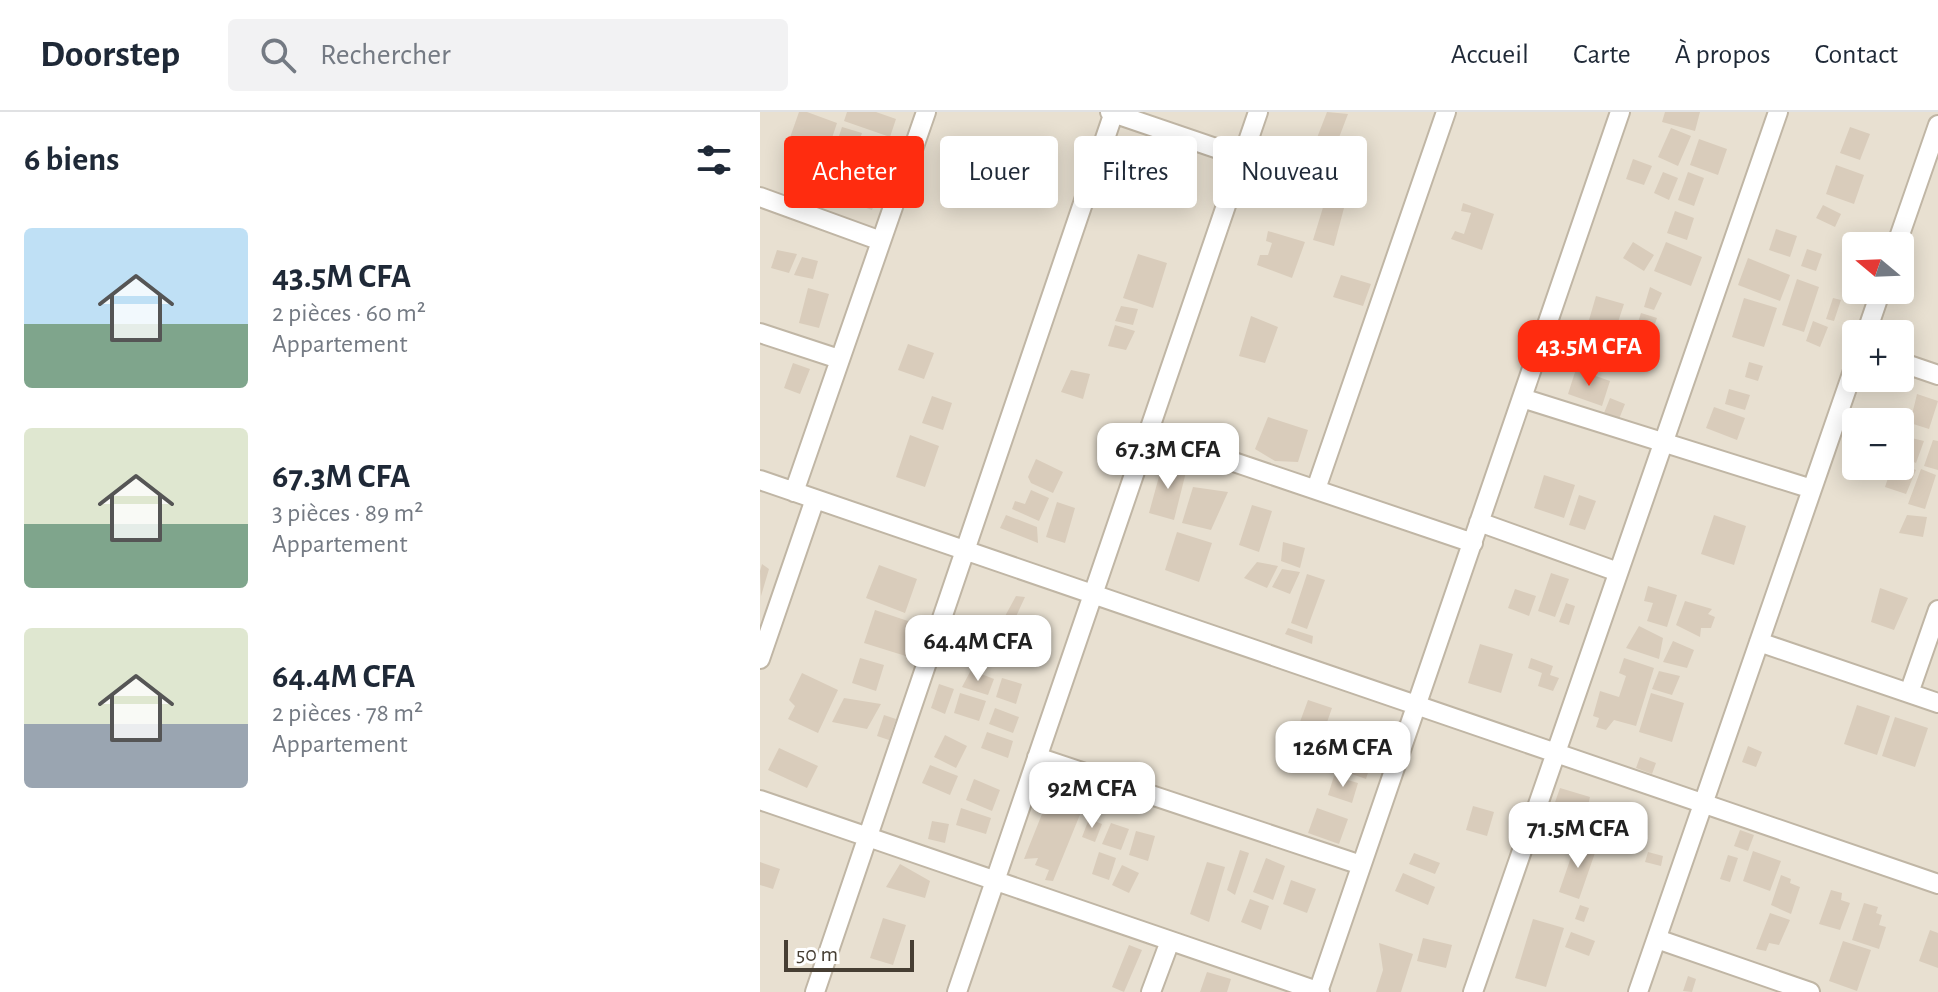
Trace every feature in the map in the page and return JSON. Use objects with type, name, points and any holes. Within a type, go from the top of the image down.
[{"type":"street","points":[[794,492],[926,112]]},
{"type":"street","points":[[815,992],[1113,112],[1213,147]]},
{"type":"street","points":[[1249,136],[1258,112]]},
{"type":"street","points":[[1316,489],[1446,112]]},
{"type":"street","points":[[760,800],[1319,992],[1620,112]]},
{"type":"street","points":[[1473,992],[1778,112]]},
{"type":"street","points":[[1901,232],[1938,125]]},
{"type":"street","points":[[760,197],[881,241]]},
{"type":"street","points":[[957,992],[1225,208]]},
{"type":"street","points":[[760,333],[839,359]]},
{"type":"street","points":[[1914,367],[1938,375]]},
{"type":"street","points":[[1638,992],[1846,392]]},
{"type":"street","points":[[1522,398],[1812,489]]},
{"type":"street","points":[[1148,433],[1473,543]]},
{"type":"street","points":[[760,480],[1938,884]]},
{"type":"street","points":[[760,659],[815,499]]},
{"type":"street","points":[[1479,522],[1618,572]]},
{"type":"street","points":[[1909,693],[1938,610]]},
{"type":"street","points":[[1759,642],[1938,703]]},
{"type":"street","points":[[1037,757],[1361,865]]},
{"type":"street","points":[[1657,939],[1807,991]]},
{"type":"street","points":[[1151,992],[1170,941]]},
{"type":"shaded area","points":[[760,112],[1938,112],[1938,992],[760,992]]},
{"type":"building","points":[[799,112],[837,123],[833,136],[791,136]]},
{"type":"building","points":[[847,112],[876,112],[896,119],[890,136],[844,121]]},
{"type":"building","points":[[1327,112],[1348,114],[1340,136],[1318,136]]},
{"type":"building","points":[[1665,112],[1700,112],[1695,131],[1662,122]]},
{"type":"building","points":[[842,127],[862,133],[861,136],[839,136]]},
{"type":"building","points":[[1850,127],[1870,134],[1860,160],[1840,153]]},
{"type":"building","points":[[1671,128],[1691,136],[1678,166],[1658,157]]},
{"type":"building","points":[[1699,139],[1727,149],[1718,175],[1690,165]]},
{"type":"building","points":[[1633,159],[1652,166],[1644,185],[1626,179]]},
{"type":"building","points":[[1836,165],[1864,175],[1854,204],[1826,194]]},
{"type":"building","points":[[1663,172],[1678,178],[1669,200],[1654,193]]},
{"type":"building","points":[[1688,172],[1704,178],[1694,206],[1678,200]]},
{"type":"building","points":[[1463,203],[1494,214],[1482,250],[1451,239],[1455,231],[1464,234],[1471,213],[1461,211]]},
{"type":"building","points":[[1823,205],[1841,214],[1835,227],[1816,218]]},
{"type":"building","points":[[1323,208],[1344,208],[1334,246],[1313,240]]},
{"type":"building","points":[[1675,211],[1694,218],[1687,240],[1667,233]]},
{"type":"building","points":[[1776,229],[1797,236],[1790,257],[1769,250]]},
{"type":"building","points":[[1268,231],[1305,242],[1292,278],[1257,265],[1260,255],[1268,255],[1272,243],[1266,241]]},
{"type":"building","points":[[1633,242],[1654,255],[1644,271],[1623,258]]},
{"type":"building","points":[[1666,242],[1702,257],[1691,286],[1654,271]]},
{"type":"building","points":[[1807,249],[1822,254],[1816,271],[1801,266]]},
{"type":"building","points":[[777,250],[797,254],[789,273],[771,268]]},
{"type":"building","points":[[1138,254],[1167,263],[1153,308],[1123,298]]},
{"type":"building","points":[[802,257],[818,261],[813,279],[794,275]]},
{"type":"building","points":[[1748,258],[1790,275],[1780,301],[1738,285]]},
{"type":"building","points":[[1341,275],[1371,284],[1363,306],[1333,297]]},
{"type":"building","points":[[1797,279],[1819,287],[1804,332],[1782,325]]},
{"type":"building","points":[[1650,287],[1662,293],[1654,310],[1644,307]]},
{"type":"building","points":[[808,288],[829,294],[819,328],[799,323]]},
{"type":"building","points":[[1596,296],[1624,304],[1616,328],[1589,320]]},
{"type":"building","points":[[1744,298],[1777,308],[1764,347],[1732,337]]},
{"type":"building","points":[[1833,298],[1841,300],[1834,321],[1826,319]]},
{"type":"building","points":[[1121,306],[1138,309],[1133,325],[1115,321]]},
{"type":"building","points":[[1641,313],[1657,318],[1647,347],[1632,341]]},
{"type":"building","points":[[1251,316],[1278,327],[1265,363],[1239,356]]},
{"type":"building","points":[[1813,321],[1828,327],[1820,347],[1806,341]]},
{"type":"building","points":[[1115,325],[1135,331],[1126,350],[1108,346]]},
{"type":"building","points":[[908,344],[934,353],[924,379],[898,370]]},
{"type":"building","points":[[1628,345],[1635,347],[1628,366],[1622,362]]},
{"type":"building","points":[[1749,362],[1763,366],[1758,381],[1745,377]]},
{"type":"building","points":[[793,363],[810,369],[800,394],[784,388]]},
{"type":"building","points":[[1576,369],[1610,381],[1602,406],[1568,394]]},
{"type":"building","points":[[1071,370],[1090,374],[1083,399],[1061,392]]},
{"type":"building","points":[[1729,389],[1750,395],[1745,410],[1725,404]]},
{"type":"building","points":[[1917,394],[1938,401],[1929,429],[1914,424]]},
{"type":"building","points":[[932,396],[952,403],[943,430],[922,423]]},
{"type":"building","points":[[1610,398],[1625,404],[1619,419],[1604,413]]},
{"type":"building","points":[[1714,407],[1745,418],[1737,440],[1706,428]]},
{"type":"building","points":[[1268,417],[1308,430],[1298,462],[1275,461],[1255,449]]},
{"type":"building","points":[[910,435],[939,446],[925,487],[896,477]]},
{"type":"building","points":[[1914,439],[1924,441],[1914,462]]},
{"type":"building","points":[[1933,440],[1938,441],[1938,470],[1924,466]]},
{"type":"building","points":[[1036,459],[1063,472],[1053,493],[1031,483],[1028,477]]},
{"type":"building","points":[[1163,462],[1187,468],[1174,520],[1149,513]]},
{"type":"building","points":[[1921,469],[1936,475],[1925,509],[1908,504]]},
{"type":"building","points":[[1544,475],[1575,485],[1564,518],[1534,508]]},
{"type":"building","points":[[1887,480],[1912,480],[1906,494],[1885,487]]},
{"type":"building","points":[[1193,487],[1228,492],[1211,530],[1182,523]]},
{"type":"building","points":[[1031,490],[1049,498],[1039,521],[1012,509],[1015,501],[1025,504]]},
{"type":"building","points":[[1579,495],[1596,501],[1585,530],[1569,525]]},
{"type":"building","points":[[1057,502],[1075,508],[1065,543],[1046,537]]},
{"type":"building","points":[[1252,505],[1272,511],[1259,552],[1239,545]]},
{"type":"building","points":[[1006,515],[1037,527],[1038,543],[1000,528]]},
{"type":"building","points":[[1714,515],[1746,526],[1734,565],[1701,554]]},
{"type":"building","points":[[1907,515],[1927,517],[1923,537],[1899,533]]},
{"type":"building","points":[[1177,532],[1212,543],[1199,582],[1165,570]]},
{"type":"building","points":[[1283,542],[1305,548],[1300,568],[1281,561]]},
{"type":"building","points":[[1257,562],[1278,566],[1267,588],[1244,578]]},
{"type":"building","points":[[762,564],[769,569],[761,596],[760,571]]},
{"type":"building","points":[[879,565],[917,579],[905,613],[866,598]]},
{"type":"building","points":[[1282,569],[1300,572],[1290,594],[1272,587]]},
{"type":"building","points":[[1551,573],[1569,579],[1555,617],[1538,611]]},
{"type":"building","points":[[1307,574],[1325,580],[1307,629],[1291,623]]},
{"type":"building","points":[[1648,586],[1677,595],[1667,627],[1647,621],[1653,603],[1644,601]]},
{"type":"building","points":[[1880,588],[1908,598],[1894,630],[1871,622]]},
{"type":"building","points":[[1515,589],[1536,596],[1529,616],[1508,608]]},
{"type":"building","points":[[1016,596],[1025,597],[1007,636],[984,634],[986,616],[1004,618]]},
{"type":"building","points":[[1685,601],[1712,609],[1708,614],[1715,617],[1711,628],[1701,628],[1700,637],[1676,625]]},
{"type":"building","points":[[1566,603],[1575,606],[1569,625],[1559,622]]},
{"type":"building","points":[[875,610],[923,626],[912,658],[864,643]]},
{"type":"building","points":[[1639,626],[1663,638],[1659,659],[1626,648]]},
{"type":"building","points":[[1288,628],[1313,636],[1312,644],[1285,634]]},
{"type":"building","points":[[983,640],[1005,646],[1000,664],[978,658]]},
{"type":"building","points":[[1673,641],[1694,650],[1687,668],[1663,662]]},
{"type":"building","points":[[1480,644],[1513,654],[1501,693],[1468,683]]},
{"type":"building","points":[[860,658],[884,665],[876,691],[852,683]]},
{"type":"building","points":[[1531,658],[1553,666],[1550,675],[1559,678],[1553,691],[1538,686],[1542,673],[1528,668]]},
{"type":"building","points":[[1624,658],[1654,668],[1636,726],[1614,720],[1606,730],[1596,727],[1599,718],[1593,716],[1600,691],[1619,697],[1626,676],[1619,673]]},
{"type":"building","points":[[971,670],[994,679],[988,695],[962,687]]},
{"type":"building","points":[[1659,671],[1680,676],[1672,695],[1652,689]]},
{"type":"building","points":[[802,673],[838,690],[818,733],[788,719],[795,706],[789,700]]},
{"type":"building","points":[[1002,678],[1022,684],[1016,704],[996,697]]},
{"type":"building","points":[[939,684],[954,689],[945,714],[931,708]]},
{"type":"building","points":[[960,693],[986,701],[979,721],[954,713]]},
{"type":"building","points":[[1651,693],[1684,703],[1672,742],[1639,732]]},
{"type":"building","points":[[844,698],[881,704],[867,729],[832,722]]},
{"type":"building","points":[[1308,700],[1332,708],[1311,768],[1286,760]]},
{"type":"building","points":[[1857,705],[1890,716],[1877,755],[1844,744]]},
{"type":"building","points":[[995,708],[1019,717],[1013,733],[989,724]]},
{"type":"building","points":[[884,715],[896,719],[889,740],[877,736]]},
{"type":"building","points":[[1895,717],[1928,728],[1915,767],[1882,756]]},
{"type":"building","points":[[987,732],[1013,741],[1008,758],[981,748]]},
{"type":"building","points":[[945,735],[967,746],[956,768],[934,757]]},
{"type":"building","points":[[1337,745],[1373,757],[1366,779],[1329,766]]},
{"type":"building","points":[[1748,746],[1762,752],[1756,767],[1742,762]]},
{"type":"building","points":[[779,748],[818,766],[807,788],[768,770]]},
{"type":"building","points":[[1640,757],[1656,763],[1652,774],[1636,768]]},
{"type":"building","points":[[930,765],[958,776],[950,795],[922,783]]},
{"type":"building","points":[[1334,776],[1358,783],[1352,803],[1328,795]]},
{"type":"building","points":[[974,779],[1000,790],[992,811],[966,800]]},
{"type":"building","points":[[1560,788],[1590,797],[1585,818],[1553,808]]},
{"type":"building","points":[[1048,799],[1081,812],[1053,881],[1045,880],[1049,870],[1035,865],[1038,858],[1024,859]]},
{"type":"building","points":[[1473,806],[1494,812],[1487,836],[1466,830]]},
{"type":"building","points":[[961,808],[991,818],[986,834],[956,825]]},
{"type":"building","points":[[1317,808],[1348,819],[1339,844],[1308,833]]},
{"type":"building","points":[[1552,810],[1577,818],[1574,828],[1549,819]]},
{"type":"building","points":[[1089,819],[1102,824],[1095,842],[1082,837]]},
{"type":"building","points":[[932,821],[949,824],[945,843],[928,839]]},
{"type":"building","points":[[1591,822],[1601,826],[1593,844],[1584,841]]},
{"type":"building","points":[[1111,823],[1129,829],[1121,850],[1102,844]]},
{"type":"building","points":[[1740,830],[1754,835],[1748,851],[1734,846]]},
{"type":"building","points":[[1136,831],[1155,836],[1148,861],[1129,855]]},
{"type":"building","points":[[1577,840],[1597,847],[1579,899],[1559,892]]},
{"type":"building","points":[[1240,850],[1249,853],[1235,895],[1227,890]]},
{"type":"building","points":[[1753,851],[1781,861],[1770,891],[1743,881]]},
{"type":"building","points":[[1099,852],[1116,858],[1109,880],[1092,874]]},
{"type":"building","points":[[1648,852],[1663,856],[1661,866],[1645,862]]},
{"type":"building","points":[[1414,853],[1440,863],[1435,874],[1409,864]]},
{"type":"building","points":[[1728,855],[1738,858],[1730,882],[1720,879]]},
{"type":"building","points":[[1266,858],[1285,866],[1273,900],[1253,892]]},
{"type":"building","points":[[760,862],[780,869],[773,889],[760,885]]},
{"type":"building","points":[[1207,862],[1225,867],[1209,922],[1190,914]]},
{"type":"building","points":[[900,864],[930,881],[925,898],[886,887]]},
{"type":"building","points":[[1122,865],[1139,873],[1129,893],[1112,885]]},
{"type":"building","points":[[1403,873],[1435,887],[1428,905],[1395,891]]},
{"type":"building","points":[[1781,875],[1800,887],[1791,914],[1771,905]]},
{"type":"building","points":[[1291,880],[1316,889],[1307,913],[1283,904]]},
{"type":"building","points":[[1831,890],[1842,893],[1841,900],[1850,903],[1840,930],[1819,924]]},
{"type":"building","points":[[1250,899],[1269,906],[1261,930],[1241,922]]},
{"type":"building","points":[[1864,903],[1878,907],[1876,913],[1882,915],[1879,925],[1886,927],[1879,949],[1852,940]]},
{"type":"building","points":[[1580,905],[1589,908],[1584,922],[1575,919]]},
{"type":"building","points":[[1770,913],[1790,920],[1779,945],[1769,943],[1766,951],[1756,949]]},
{"type":"building","points":[[883,918],[906,925],[893,965],[870,958]]},
{"type":"building","points":[[1533,919],[1564,928],[1546,987],[1515,978]]},
{"type":"building","points":[[1930,930],[1938,933],[1938,968],[1919,961]]},
{"type":"building","points":[[1571,932],[1595,941],[1589,956],[1565,947]]},
{"type":"building","points":[[1423,938],[1452,945],[1446,968],[1417,961]]},
{"type":"building","points":[[1843,941],[1871,950],[1857,991],[1829,981]]},
{"type":"building","points":[[1379,943],[1413,954],[1401,992],[1376,992],[1383,970]]},
{"type":"building","points":[[1129,945],[1142,950],[1124,992],[1112,987]]},
{"type":"building","points":[[1207,972],[1231,979],[1227,992],[1200,992]]},
{"type":"building","points":[[1688,976],[1696,979],[1692,992],[1683,991]]}]
